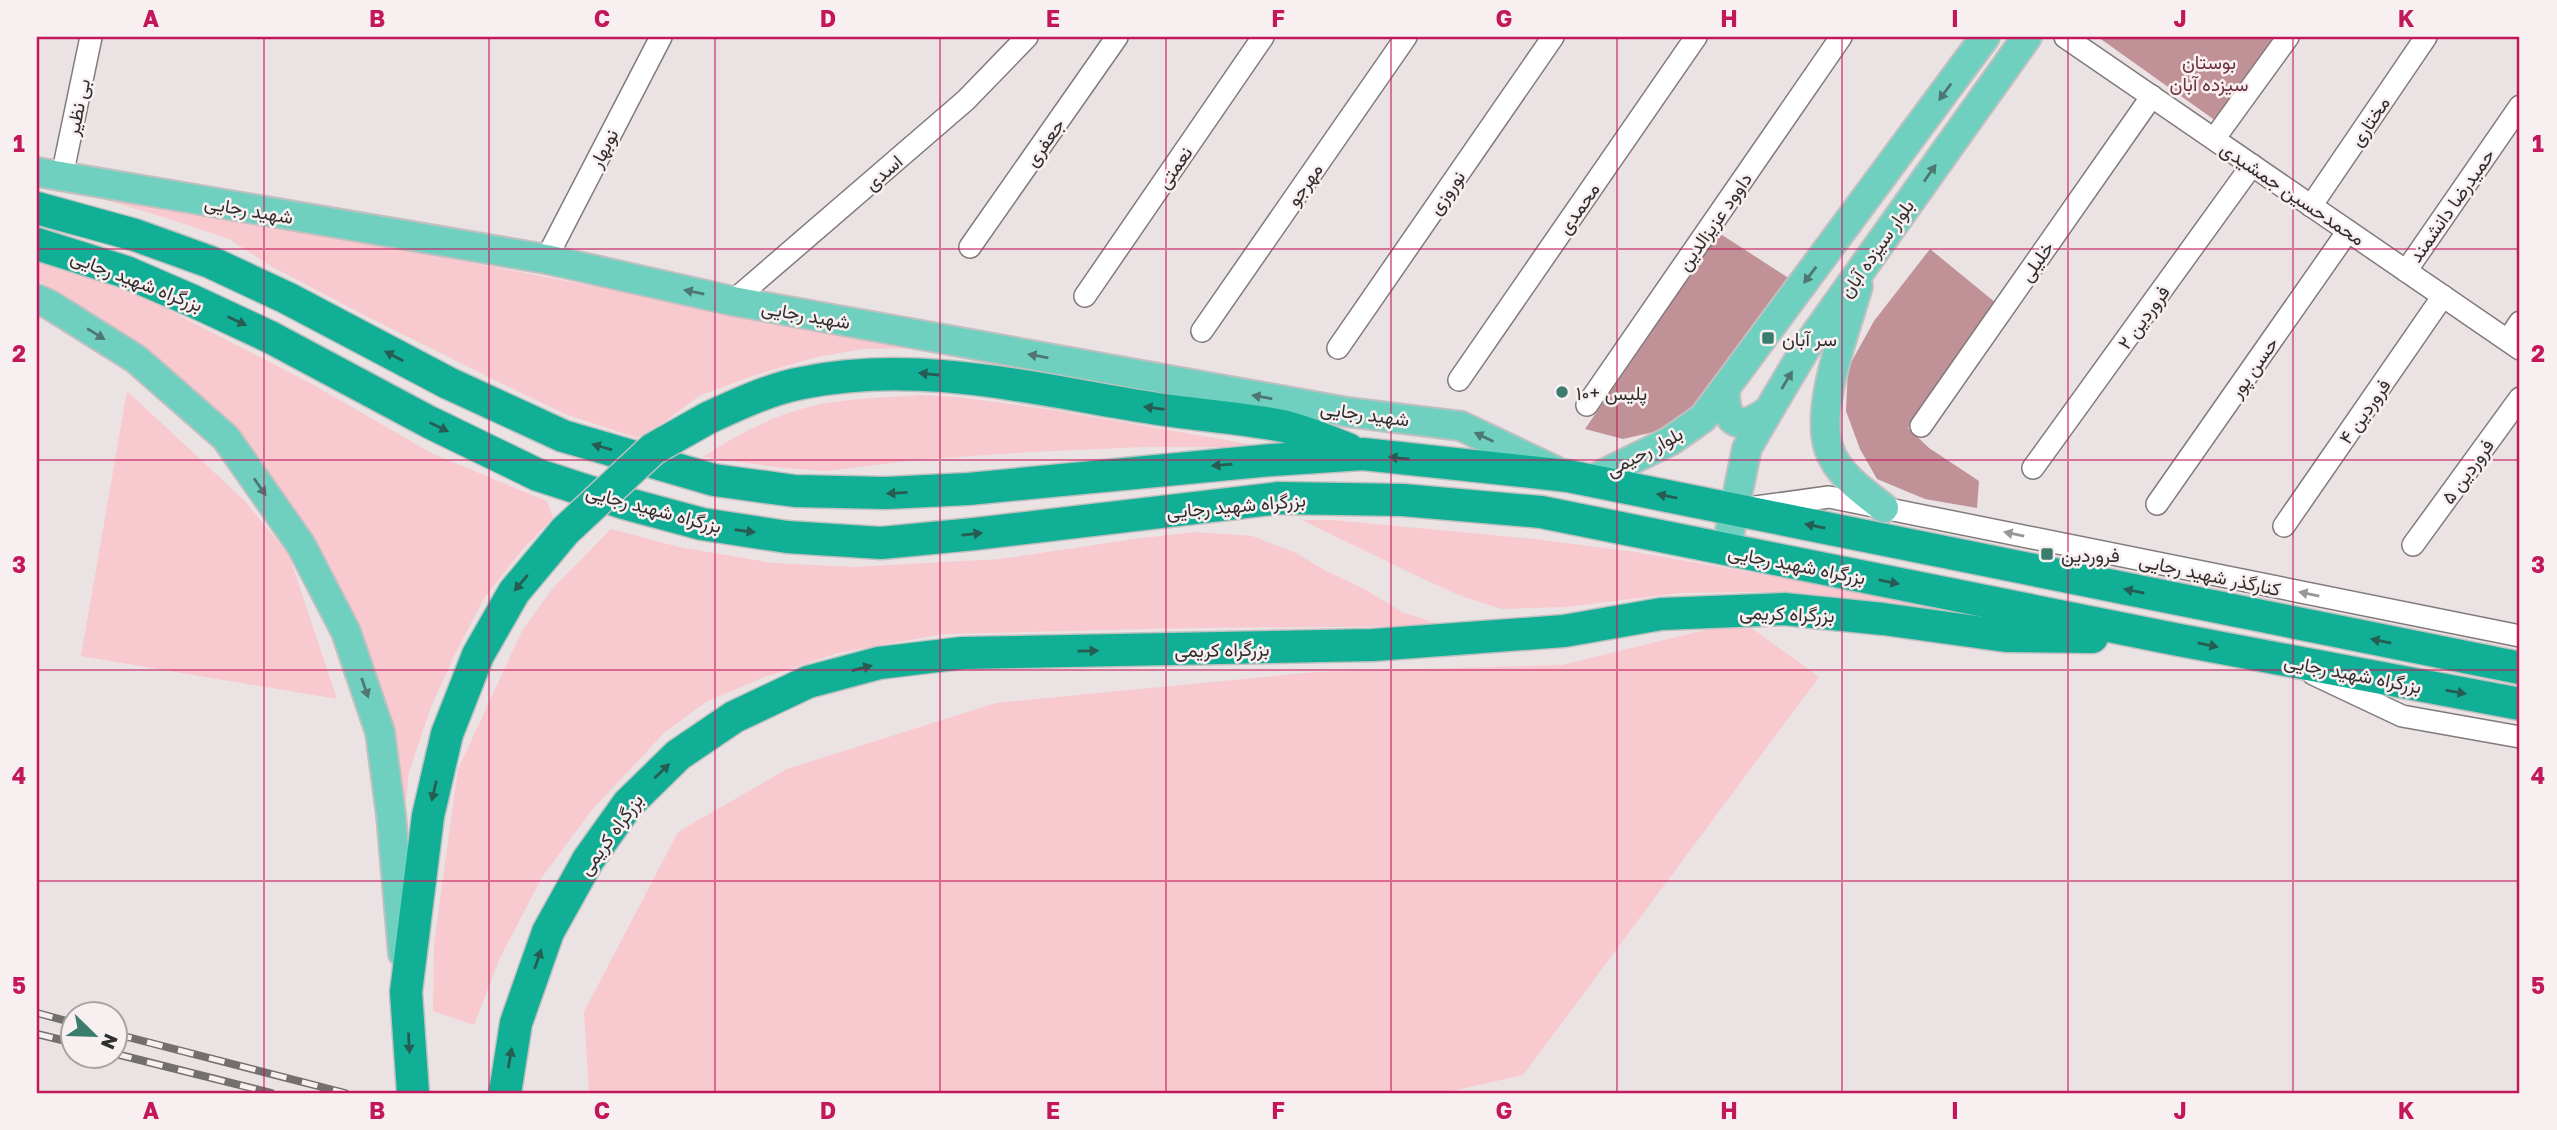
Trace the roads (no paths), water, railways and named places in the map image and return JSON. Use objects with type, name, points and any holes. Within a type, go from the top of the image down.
[{"type":"highway","name":"بزرگراه شهید رجایی","points":[[37,208],[135,235],[210,262],[287,298],[447,383],[563,436],[714,480],[795,491],[900,493],[1363,454],[1578,479],[2520,668]]},
{"type":"highway","name":"بزرگراه شهید رجایی","points":[[37,244],[126,272],[204,306],[270,337],[429,422],[538,475],[624,503],[702,524],[787,537],[881,543],[1279,498],[1376,499],[1541,512],[2174,639],[2520,704]]},
{"type":"highway","points":[[412,1093],[406,992],[428,817],[447,734],[478,655],[514,592],[565,531],[653,449],[748,399],[800,383],[852,374],[917,373],[999,382],[1147,408],[1285,426],[1363,454]]},
{"type":"highway","name":"بزرگراه کریمی","points":[[505,1093],[516,1023],[548,932],[587,860],[628,803],[678,755],[734,717],[808,682],[879,663],[962,653],[1373,645],[1564,631],[1661,614],[1784,609],[2006,636],[2174,639]]},
{"type":"main road","name":"بلوار سیزده آبان","points":[[1726,390],[1985,37]]},
{"type":"main road","name":"بلوار سیزده آبان","points":[[1734,509],[1747,448],[1807,346],[2027,37]]},
{"type":"main road","name":"شهید رجایی","points":[[49,174],[546,259],[733,301],[1347,412],[1461,426],[1578,479]]},
{"type":"main road","points":[[1864,265],[1833,374],[1825,417],[1830,450],[1850,481],[1884,508]]},
{"type":"main road","points":[[41,306],[136,359],[226,438],[301,545],[346,632],[380,732],[391,815],[406,992]]},
{"type":"main road","points":[[1726,390],[1726,410],[1731,418],[1746,423],[1754,421],[1769,410]]},
{"type":"main road","name":"بلوار رحیمی","points":[[1578,479],[1670,441],[1703,418],[1726,390]]},
{"type":"main road","points":[[1726,550],[1734,509]]},
{"type":"street","name":"بی نظیر","points":[[49,174],[91,37]]},
{"type":"street","name":"نوبهار","points":[[546,259],[661,37]]},
{"type":"street","name":"اسدی","points":[[733,301],[967,100],[1027,37]]},
{"type":"street","name":"جعفری","points":[[970,247],[1117,37]]},
{"type":"street","name":"نعمتی","points":[[1085,296],[1263,37]]},
{"type":"street","name":"مهرجو","points":[[1202,331],[1406,37]]},
{"type":"street","name":"نوروزی","points":[[1338,348],[1553,37]]},
{"type":"street","name":"محمدی","points":[[1459,380],[1696,37]]},
{"type":"street","name":"داوود عزیزالدین","points":[[1587,405],[1841,37]]},
{"type":"street","name":"محمدحسین جمشیدی","points":[[2065,37],[2514,345]]},
{"type":"street","points":[[2214,139],[2288,37]]},
{"type":"street","name":"مختاری","points":[[2311,206],[2426,37]]},
{"type":"street","name":"خلیلی","points":[[1921,426],[2152,96]]},
{"type":"street","name":"حمیدرضا دانشمند","points":[[2406,271],[2520,106]]},
{"type":"street","name":"فروردین ۲","points":[[2033,468],[2252,165]]},
{"type":"street","name":"حسن پور","points":[[2157,504],[2348,231]]},
{"type":"street","name":"فروردین ۴","points":[[2284,526],[2443,296]]},
{"type":"street","points":[[2514,345],[2520,322]]},
{"type":"street","name":"فروردین ۵","points":[[2413,545],[2520,398]]},
{"type":"street","name":"کنارگذر شهید رجایی","points":[[1734,509],[1829,497],[2520,636]]},
{"type":"street","points":[[2283,660],[2402,716],[2520,737]]},
{"type":"railway","points":[[37,1013],[60,1019]]},
{"type":"railway","points":[[37,1034],[60,1040]]},
{"type":"railway","points":[[130,1038],[345,1093]]},
{"type":"railway","points":[[130,1058],[271,1093]]},
{"type":"place","name":"سر آبان","points":[[1768,338]]},
{"type":"place","name":"پلیس +۱۰","points":[[1562,392]]},
{"type":"place","name":"فروردین","points":[[2047,554]]},
{"type":"park label","name":"بوستان سیزده آبان","points":[[2209,72]]}]
